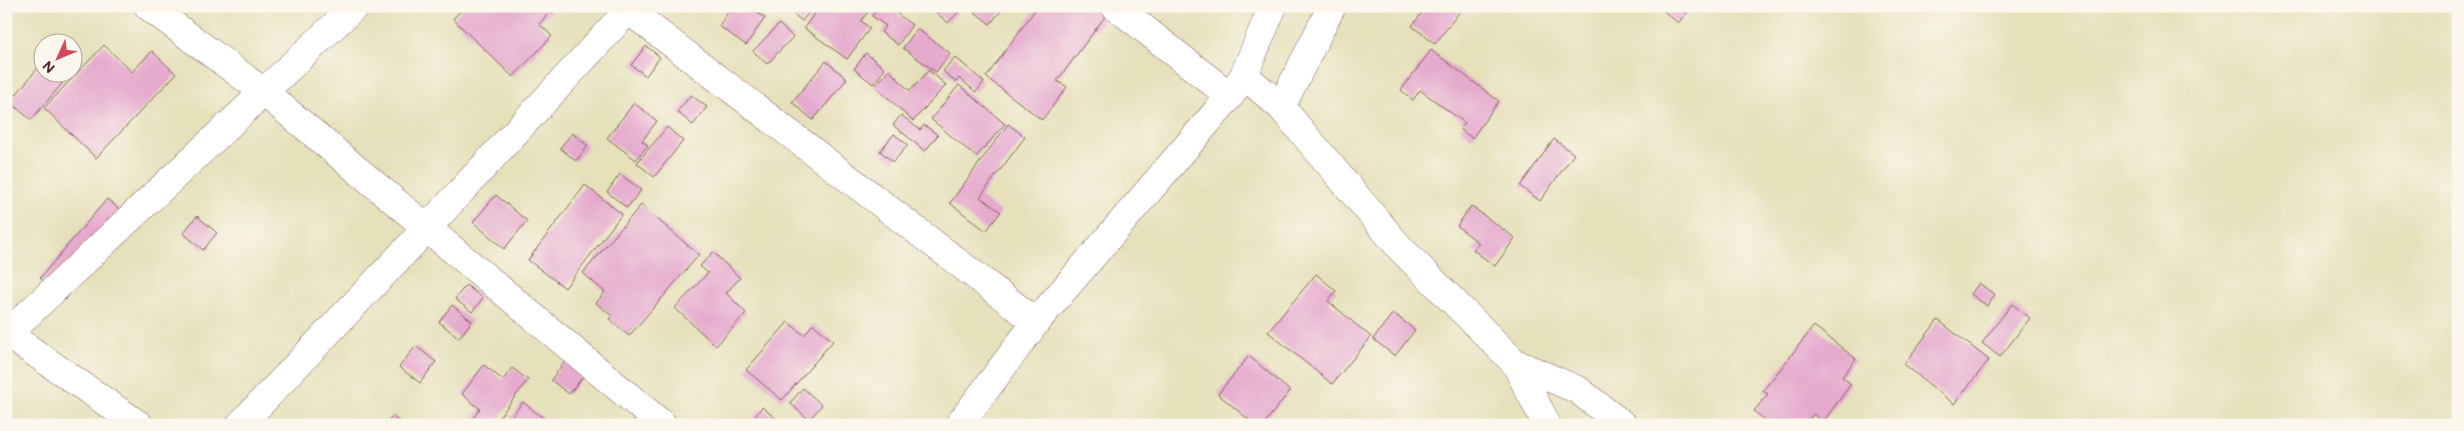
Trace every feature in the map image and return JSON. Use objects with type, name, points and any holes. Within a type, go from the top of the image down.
[{"type":"street","points":[[148,6],[265,93],[663,425]]},
{"type":"street","points":[[139,425],[6,334],[265,93],[355,6]]},
{"type":"street","points":[[1115,6],[1237,85],[1281,107],[1400,248],[1514,363],[1547,425]]},
{"type":"street","points":[[959,425],[1036,322],[1237,85],[1273,6]]},
{"type":"street","points":[[1281,107],[1332,6]]},
{"type":"street","points":[[240,425],[427,228],[628,8],[1036,322]]},
{"type":"street","points":[[1514,363],[1578,390],[1624,425]]},
{"type":"street","points":[[975,425],[984,394]]},
{"type":"building","points":[[465,6],[555,6],[539,24],[552,36],[513,77],[453,19]]},
{"type":"building","points":[[732,6],[747,6],[765,18],[746,45],[719,26]]},
{"type":"building","points":[[788,6],[814,6],[802,21],[786,8]]},
{"type":"building","points":[[820,6],[871,8],[861,21],[870,28],[847,59],[804,28]]},
{"type":"building","points":[[880,6],[887,6],[912,25],[898,45],[881,32],[886,26],[872,16]]},
{"type":"building","points":[[929,6],[964,6],[948,23]]},
{"type":"building","points":[[973,6],[1005,6],[990,24],[971,9]]},
{"type":"building","points":[[1038,6],[1097,6],[1107,14],[1057,81],[1067,87],[1042,120],[986,77]]},
{"type":"building","points":[[1427,6],[1464,6],[1435,44],[1412,26]]},
{"type":"building","points":[[1658,6],[1690,6],[1691,8],[1678,23]]},
{"type":"building","points":[[779,24],[793,37],[767,64],[753,51]]},
{"type":"building","points":[[917,29],[950,53],[936,72],[903,48]]},
{"type":"building","points":[[104,45],[132,72],[152,51],[176,74],[96,158],[44,108],[69,82],[82,82],[82,68]]},
{"type":"building","points":[[646,46],[660,57],[646,76],[631,65]]},
{"type":"building","points":[[1431,50],[1499,101],[1472,138],[1460,129],[1465,123],[1420,90],[1413,100],[1401,90]]},
{"type":"building","points":[[866,53],[885,69],[873,84],[854,69]]},
{"type":"building","points":[[955,57],[984,82],[976,92],[959,78],[956,82],[943,71]]},
{"type":"building","points":[[826,61],[847,79],[813,120],[792,102]]},
{"type":"building","points":[[889,70],[910,91],[929,70],[946,85],[913,121],[875,86]]},
{"type":"building","points":[[32,75],[32,82],[63,82],[31,120],[10,102]]},
{"type":"building","points":[[959,85],[1005,124],[976,157],[931,119]]},
{"type":"building","points":[[691,95],[707,107],[693,125],[677,112]]},
{"type":"building","points":[[634,103],[657,121],[642,141],[648,145],[636,160],[607,138]]},
{"type":"building","points":[[901,115],[920,130],[924,125],[938,135],[925,151],[893,125]]},
{"type":"building","points":[[1008,124],[1025,137],[980,197],[1001,212],[986,231],[950,203]]},
{"type":"building","points":[[667,127],[683,141],[654,177],[637,163]]},
{"type":"building","points":[[572,133],[588,146],[576,161],[560,148]]},
{"type":"building","points":[[894,134],[908,145],[893,162],[880,151]]},
{"type":"building","points":[[1554,139],[1574,154],[1540,201],[1520,186]]},
{"type":"building","points":[[620,174],[641,190],[627,208],[607,192]]},
{"type":"building","points":[[585,185],[622,214],[565,288],[528,260]]},
{"type":"building","points":[[496,195],[527,221],[504,249],[473,222]]},
{"type":"building","points":[[107,199],[131,219],[65,300],[40,278]]},
{"type":"building","points":[[641,205],[699,255],[629,336],[609,319],[612,316],[596,303],[605,292],[583,273]]},
{"type":"building","points":[[1471,206],[1515,238],[1495,266],[1473,250],[1479,243],[1457,226]]},
{"type":"building","points":[[197,216],[217,233],[203,250],[183,233]]},
{"type":"building","points":[[713,252],[740,278],[726,293],[746,313],[716,346],[675,308],[708,273],[700,266]]},
{"type":"building","points":[[1316,274],[1336,291],[1328,301],[1371,337],[1332,384],[1268,332]]},
{"type":"building","points":[[1979,283],[1995,295],[1987,306],[1971,294]]},
{"type":"building","points":[[466,285],[483,298],[472,312],[455,299]]},
{"type":"building","points":[[2012,304],[2030,318],[2000,357],[1982,343]]},
{"type":"building","points":[[452,305],[472,321],[459,338],[439,322]]},
{"type":"building","points":[[1393,313],[1415,330],[1395,356],[1373,339]]},
{"type":"building","points":[[1938,320],[1989,360],[1954,404],[1904,364]]},
{"type":"building","points":[[788,322],[804,335],[813,324],[833,341],[782,400],[746,370]]},
{"type":"building","points":[[1814,326],[1856,359],[1842,377],[1851,384],[1823,422],[1813,414],[1805,425],[1771,425],[1754,411],[1768,394],[1763,391]]},
{"type":"building","points":[[416,346],[436,362],[420,383],[399,367]]},
{"type":"building","points":[[1249,356],[1290,391],[1263,425],[1255,425],[1218,394]]},
{"type":"building","points":[[567,358],[586,373],[569,394],[551,380]]},
{"type":"building","points":[[484,365],[503,380],[512,368],[528,380],[493,425],[468,425],[480,409],[462,394]]},
{"type":"building","points":[[803,388],[822,405],[809,420],[790,403]]},
{"type":"building","points":[[523,402],[552,425],[505,425]]},
{"type":"building","points":[[762,407],[784,425],[748,425]]},
{"type":"building","points":[[392,416],[404,425],[385,425]]}]
